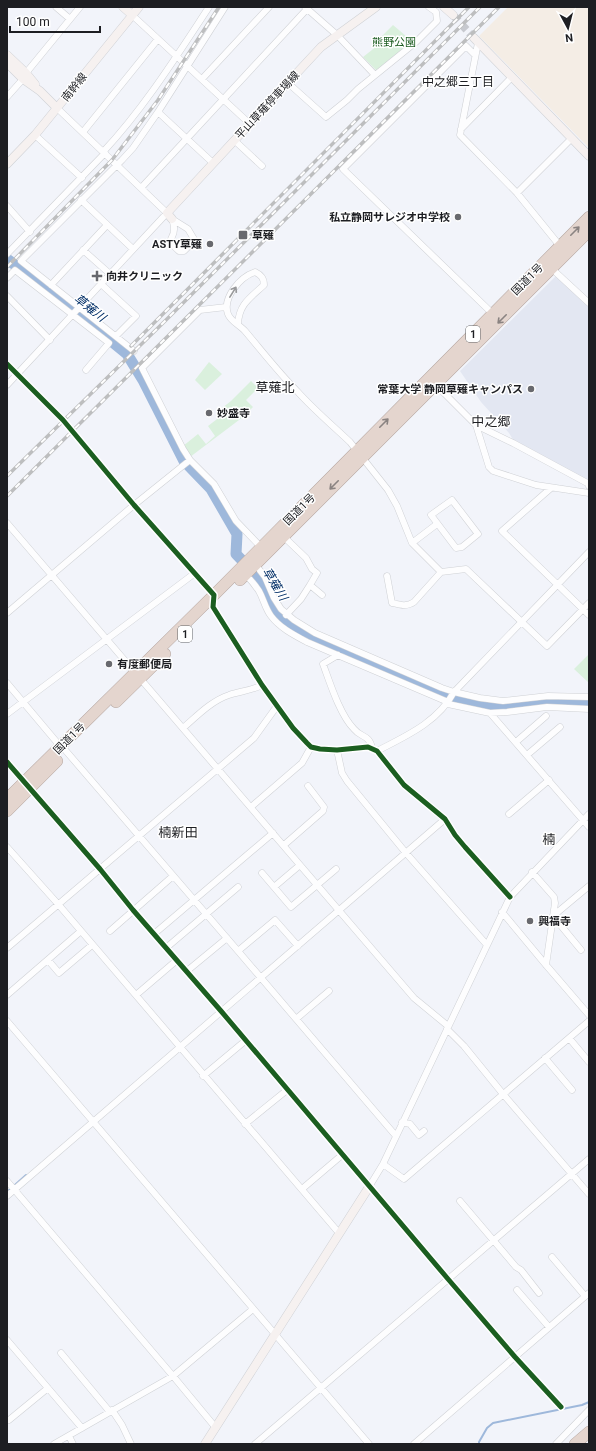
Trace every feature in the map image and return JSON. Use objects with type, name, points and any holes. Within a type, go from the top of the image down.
[{"type":"highway","name":"国道1号","points":[[7,811],[27,785],[138,675],[261,547],[436,385],[548,266],[560,246],[589,217]]},
{"type":"highway","name":"国道1号","points":[[138,675],[213,607],[284,536],[493,314],[589,231]]},
{"type":"highway","name":"国道1号","points":[[7,799],[27,785]]},
{"type":"highway","points":[[575,1444],[589,1432]]},
{"type":"main road","points":[[122,7],[132,15]]},
{"type":"main road","name":"南幹線","points":[[7,164],[57,108],[138,7]]},
{"type":"main road","name":"平山草薙停車場線","points":[[170,216],[213,163],[321,47],[376,7]]},
{"type":"main road","points":[[444,7],[453,15]]},
{"type":"main road","points":[[476,41],[589,156]]},
{"type":"main road","points":[[7,55],[25,76],[57,108]]},
{"type":"main road","points":[[7,64],[25,76]]},
{"type":"main road","points":[[205,1444],[369,1187]]},
{"type":"street","points":[[56,7],[70,19]]},
{"type":"street","points":[[7,97],[80,7]]},
{"type":"street","points":[[7,254],[82,178],[104,153],[138,111],[177,56],[208,7]]},
{"type":"street","points":[[134,351],[21,261],[133,148],[158,112],[225,7]]},
{"type":"street","points":[[202,79],[269,7]]},
{"type":"street","points":[[288,83],[326,117],[416,42],[437,21],[436,12],[429,7]]},
{"type":"street","points":[[141,188],[306,8],[337,35],[375,75]]},
{"type":"street","points":[[132,15],[250,124]]},
{"type":"street","points":[[83,132],[158,39]]},
{"type":"street","points":[[476,41],[475,55],[460,135],[517,193],[560,246]]},
{"type":"street","points":[[475,55],[466,46],[344,169],[493,314]]},
{"type":"street","points":[[461,129],[512,77]]},
{"type":"street","points":[[57,108],[170,216],[188,230],[194,239],[184,251],[178,251],[171,245],[170,240],[175,228],[170,216]]},
{"type":"street","points":[[158,112],[213,163]]},
{"type":"street","points":[[35,134],[82,178]]},
{"type":"street","points":[[517,193],[571,138]]},
{"type":"street","points":[[234,140],[262,166]]},
{"type":"street","points":[[81,200],[133,249]]},
{"type":"street","points":[[7,206],[30,232]]},
{"type":"street","points":[[7,385],[18,375],[133,249],[170,216]]},
{"type":"street","points":[[51,285],[107,225]]},
{"type":"street","points":[[83,250],[110,274]]},
{"type":"street","points":[[548,266],[589,303]]},
{"type":"street","points":[[7,278],[15,270],[109,343],[86,370]]},
{"type":"street","points":[[238,324],[238,314],[242,307],[264,285],[264,280],[255,272],[241,281],[232,291],[226,307],[228,315],[232,321],[238,324],[297,391],[350,442],[360,454],[388,490],[412,543],[441,572]]},
{"type":"street","points":[[101,284],[136,316],[116,336]]},
{"type":"street","points":[[7,296],[50,340]]},
{"type":"street","points":[[226,307],[200,310],[142,368],[179,442],[190,460],[214,484],[236,521],[261,547]]},
{"type":"street","points":[[7,364],[63,420],[214,595],[213,607],[262,685],[293,728],[312,747],[337,750],[368,747],[375,749],[421,728],[448,703],[454,692],[589,552]]},
{"type":"street","points":[[436,385],[476,425],[589,484],[589,486]]},
{"type":"street","points":[[476,425],[489,467],[493,471],[524,482],[552,488],[589,493]]},
{"type":"street","points":[[7,613],[134,504],[190,460]]},
{"type":"street","points":[[552,488],[502,531],[589,615]]},
{"type":"street","points":[[452,500],[478,534],[462,547],[456,548],[437,524],[431,515],[452,500]]},
{"type":"street","points":[[7,523],[414,998],[447,1028],[464,1046],[589,1194]]},
{"type":"street","points":[[412,543],[437,524]]},
{"type":"street","points":[[284,536],[306,558],[312,569],[317,573],[301,599],[286,615]]},
{"type":"street","points":[[255,564],[265,577],[277,604],[286,615],[307,629],[454,692],[480,698],[503,701],[548,696],[589,697]]},
{"type":"street","points":[[387,576],[392,603],[402,606],[414,602],[441,572],[466,569],[547,646],[589,603]]},
{"type":"street","points":[[7,714],[195,573]]},
{"type":"street","points":[[245,574],[256,586],[267,609],[278,624],[307,642],[448,703],[490,713],[547,707],[589,708]]},
{"type":"street","points":[[310,585],[322,595]]},
{"type":"street","points":[[338,655],[323,664],[345,716],[354,730],[368,738],[404,785],[445,819],[460,841],[510,897]]},
{"type":"street","points":[[363,666],[367,656]]},
{"type":"street","points":[[7,683],[238,950],[396,1136]]},
{"type":"street","points":[[183,728],[221,698],[230,694],[253,690],[262,685]]},
{"type":"street","points":[[7,948],[254,738],[277,706]]},
{"type":"street","points":[[490,713],[589,827]]},
{"type":"street","points":[[516,742],[546,716]]},
{"type":"street","points":[[526,755],[560,727]]},
{"type":"street","points":[[251,807],[302,763],[312,747]]},
{"type":"street","points":[[337,750],[342,773],[406,853],[487,945]]},
{"type":"street","points":[[7,762],[100,869],[286,1090],[448,1279],[515,1357],[561,1407]]},
{"type":"street","points":[[509,814],[549,780]]},
{"type":"street","points":[[284,845],[323,811],[324,807],[308,786]]},
{"type":"street","points":[[369,1187],[383,1164],[510,897],[532,872],[589,814]]},
{"type":"street","points":[[7,1196],[445,819]]},
{"type":"street","points":[[154,934],[273,833]]},
{"type":"street","points":[[7,846],[136,995],[203,1076],[340,1233]]},
{"type":"street","points":[[274,887],[300,865]]},
{"type":"street","points":[[262,873],[291,907],[336,869]]},
{"type":"street","points":[[532,872],[554,897],[555,903],[546,965]]},
{"type":"street","points":[[110,931],[173,876]]},
{"type":"street","points":[[553,916],[589,886]]},
{"type":"street","points":[[166,948],[238,887]]},
{"type":"street","points":[[502,912],[589,1015]]},
{"type":"street","points":[[553,916],[581,950]]},
{"type":"street","points":[[238,950],[275,920],[298,946]]},
{"type":"street","points":[[7,995],[81,931]]},
{"type":"street","points":[[187,971],[227,938]]},
{"type":"street","points":[[48,960],[59,973],[92,945]]},
{"type":"street","points":[[136,995],[177,960]]},
{"type":"street","points":[[296,1019],[329,991]]},
{"type":"street","points":[[7,1021],[274,1335],[369,1444]]},
{"type":"street","points":[[383,1164],[404,1179],[589,1021]]},
{"type":"street","points":[[569,1038],[589,1062]]},
{"type":"street","points":[[203,1076],[245,1041]]},
{"type":"street","points":[[545,1058],[572,1090]]},
{"type":"street","points":[[245,1124],[286,1090]]},
{"type":"street","points":[[402,1122],[410,1124],[419,1135],[424,1131]]},
{"type":"street","points":[[302,1189],[342,1155]]},
{"type":"street","points":[[255,1444],[589,1159]]},
{"type":"street","points":[[7,1181],[216,1428]]},
{"type":"street","points":[[460,1201],[516,1267],[521,1270],[539,1293]]},
{"type":"street","points":[[414,1444],[587,1295],[552,1257]]},
{"type":"street","points":[[517,1290],[549,1327]]},
{"type":"street","points":[[54,1444],[173,1376],[253,1309]]},
{"type":"street","points":[[7,1340],[82,1428]]},
{"type":"street","points":[[61,1353],[122,1425],[131,1444]]},
{"type":"street","points":[[10,1420],[48,1388]]},
{"type":"street","points":[[556,1444],[589,1410]]},
{"type":"street","points":[[68,1436],[73,1444]]},
{"type":"shaded area","points":[[508,7],[589,7],[589,148],[479,36]]},
{"type":"shaded area","name":"常葉大学 静岡草薙キャンパス","points":[[556,276],[589,306],[589,482],[515,443],[509,433],[481,402],[460,371]]},
{"type":"green space","name":"熊野公園","points":[[393,25],[413,42],[377,71],[363,57],[382,42],[382,36]]},
{"type":"green space","points":[[209,362],[222,374],[205,390],[195,380]]},
{"type":"green space","points":[[251,381],[258,388],[246,400],[253,407],[243,417],[190,457],[183,446],[198,434],[206,444],[215,436],[208,426],[225,413],[222,408]]},
{"type":"green space","points":[[589,654],[589,683],[574,669]]},
{"type":"waterway","name":"草薙川","points":[[7,259],[49,290],[127,354],[143,380],[184,461],[211,489],[237,534],[236,554],[256,575],[272,606],[284,621],[313,638],[458,699],[491,706],[550,701],[589,705]]},
{"type":"waterway","points":[[7,1192],[26,1175]]},
{"type":"waterway","points":[[479,1444],[487,1428],[493,1423],[582,1405],[589,1402]]},
{"type":"tunnel","points":[[453,15],[474,38]]},
{"type":"railway","points":[[7,267],[112,160],[158,100],[219,7]]},
{"type":"railway","points":[[131,346],[469,7]]},
{"type":"railway","points":[[7,476],[480,7]]},
{"type":"railway","points":[[7,496],[499,7]]},
{"type":"cycle path","points":[[7,364],[63,420],[134,505],[214,595],[213,607],[262,685],[293,728],[307,743],[311,747],[320,749],[337,750],[368,747],[377,751],[404,785],[445,819],[455,835],[510,897]]},
{"type":"cycle path","points":[[7,762],[100,869],[133,910],[221,1011],[448,1279],[515,1357],[561,1407]]},
{"type":"place","name":"私立静岡サレジオ中学校","points":[[458,217]]},
{"type":"place","name":"草薙","points":[[243,235]]},
{"type":"place","name":"ASTY草薙","points":[[210,244]]},
{"type":"place","name":"向井クリニック","points":[[97,276]]},
{"type":"place","name":"常葉大学 静岡草薙キャンパス","points":[[531,389]]},
{"type":"place","name":"妙盛寺","points":[[209,413]]},
{"type":"place","name":"有度郵便局","points":[[109,664]]},
{"type":"place","name":"興福寺","points":[[530,921]]},
{"type":"district","name":"中之郷三丁目","points":[[458,82]]},
{"type":"district","name":"草薙北","points":[[275,387]]},
{"type":"district","name":"中之郷","points":[[491,421]]},
{"type":"district","name":"楠新田","points":[[178,832]]},
{"type":"district","name":"楠","points":[[549,839]]}]
